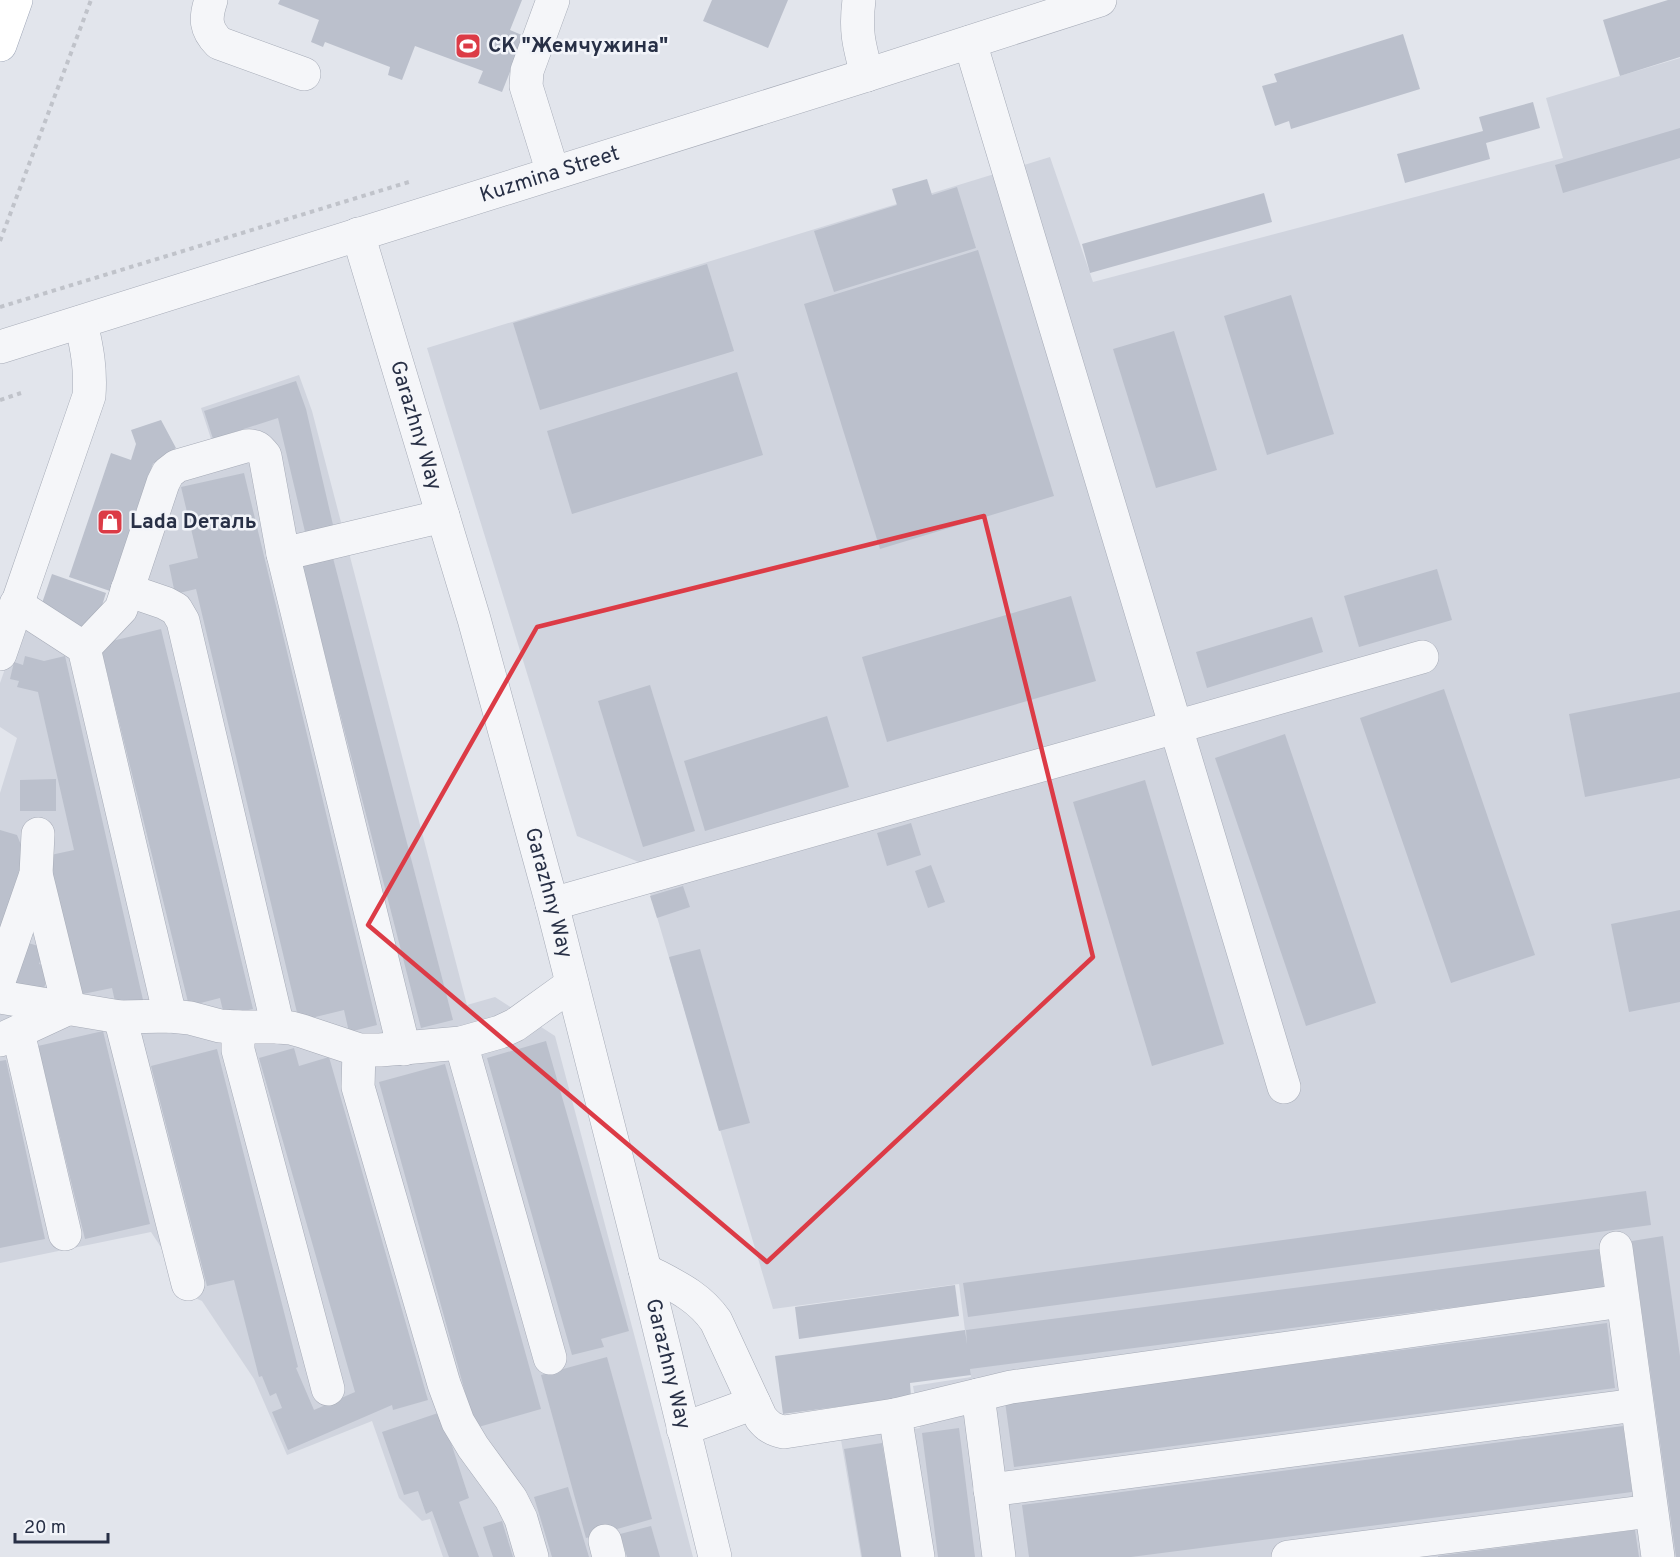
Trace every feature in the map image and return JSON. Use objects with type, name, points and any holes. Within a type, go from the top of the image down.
[{"type":"main road","points":[[0,45],[16,0]]},
{"type":"street","points":[[211,0],[207,24],[211,36],[219,43],[304,74]]},
{"type":"street","points":[[553,0],[527,71],[526,86],[553,173]]},
{"type":"street","points":[[859,0],[856,20],[858,39],[867,75]]},
{"type":"street","name":"Kuzmina Street","points":[[0,347],[1100,0]]},
{"type":"street","points":[[970,42],[1284,1087]]},
{"type":"street","name":"Garazhny Way","points":[[358,234],[474,619],[552,904],[715,1557]]},
{"type":"street","points":[[0,654],[89,396],[91,376],[81,322]]},
{"type":"street","points":[[84,648],[121,609],[168,473],[177,466],[246,446],[254,445],[260,449],[265,456],[283,554],[404,1049]]},
{"type":"street","points":[[283,554],[443,516]]},
{"type":"street","points":[[127,590],[176,609],[183,621],[278,1027]]},
{"type":"street","points":[[16,604],[84,648],[170,1016]]},
{"type":"street","points":[[552,904],[1422,657]]},
{"type":"street","points":[[0,978],[36,874],[38,834]]},
{"type":"street","points":[[36,874],[69,1008]]},
{"type":"street","points":[[0,997],[120,1017],[170,1016],[238,1028],[278,1027],[302,1031],[359,1050],[404,1049],[461,1043],[500,1032],[515,1025],[572,984]]},
{"type":"street","points":[[65,1234],[9,1036],[69,1008]]},
{"type":"street","points":[[120,1017],[188,1284]]},
{"type":"street","points":[[238,1028],[238,1050],[328,1389]]},
{"type":"street","points":[[461,1043],[550,1358]]},
{"type":"street","points":[[359,1050],[358,1087],[444,1384],[458,1422],[473,1447],[511,1499],[521,1519],[532,1557]]},
{"type":"street","points":[[1616,1248],[1658,1557]]},
{"type":"street","points":[[645,1270],[695,1297],[707,1308],[716,1321],[766,1425],[784,1432],[895,1415],[1011,1387],[1622,1301]]},
{"type":"street","points":[[978,1395],[999,1557]]},
{"type":"street","points":[[683,1429],[754,1403]]},
{"type":"street","points":[[990,1490],[1636,1405]]},
{"type":"street","points":[[895,1415],[918,1557]]},
{"type":"street","points":[[1288,1557],[1651,1512]]},
{"type":"path","points":[[0,241],[91,0]]},
{"type":"path","points":[[0,400],[21,393]]},
{"type":"highlighted area","points":[[984,516],[1093,957],[767,1262],[368,925],[537,627]]},
{"type":"shaded area","points":[[1680,58],[1680,1557],[861,1557],[841,1440],[920,1428],[913,1386],[971,1377],[959,1284],[773,1309],[641,863],[577,836],[427,348],[1050,157],[1093,282],[1563,158],[1546,98]]},
{"type":"shaded area","points":[[299,375],[312,411],[467,1005],[495,997],[555,1036],[693,1557],[443,1557],[430,1519],[422,1521],[399,1498],[372,1421],[287,1455],[254,1379],[202,1301],[181,1292],[170,1261],[151,1232],[0,1263],[0,793],[17,738],[0,727],[0,683],[23,618],[100,627],[155,467],[212,442],[201,408]]},
{"type":"building","name":"СК \"Жемчужина\"","points":[[280,0],[522,0],[510,30],[524,36],[502,92],[478,83],[483,71],[415,46],[402,80],[388,75],[390,67],[325,42],[323,47],[311,42],[319,20],[278,4]]},
{"type":"building","points":[[712,0],[788,0],[768,48],[703,21]]},
{"type":"building","points":[[1668,0],[1680,0],[1680,57],[1620,76],[1603,20]]},
{"type":"building","points":[[1403,34],[1420,89],[1291,129],[1289,121],[1275,126],[1262,86],[1277,82],[1274,74]]},
{"type":"building","points":[[1533,102],[1540,128],[1486,143],[1490,159],[1405,183],[1397,154],[1483,131],[1479,117]]},
{"type":"building","points":[[1680,128],[1680,158],[1563,193],[1555,165]]},
{"type":"building","points":[[927,179],[932,195],[957,187],[976,248],[834,292],[814,231],[897,205],[892,189]]},
{"type":"building","points":[[1264,193],[1272,222],[1090,273],[1082,244]]},
{"type":"building","points":[[978,250],[1054,496],[880,549],[804,304]]},
{"type":"building","points":[[707,264],[734,351],[540,410],[513,323]]},
{"type":"building","points":[[1291,295],[1334,434],[1267,455],[1224,316]]},
{"type":"building","points":[[1174,331],[1217,470],[1156,488],[1113,349]]},
{"type":"building","points":[[737,372],[763,455],[572,514],[547,431]]},
{"type":"building","points":[[296,381],[306,409],[334,529],[306,536],[278,418],[213,439],[204,411]]},
{"type":"building","name":"Lada Dеталь","points":[[161,420],[176,448],[153,464],[110,591],[69,577],[111,453],[131,460],[136,444],[131,430]]},
{"type":"building","points":[[244,473],[377,1025],[349,1032],[344,1010],[299,1021],[196,589],[175,594],[169,565],[198,558],[181,487]]},
{"type":"building","points":[[333,558],[453,1020],[421,1028],[302,566]]},
{"type":"building","points":[[1437,569],[1452,620],[1359,647],[1344,596]]},
{"type":"building","points":[[52,574],[106,593],[95,627],[83,636],[40,609]]},
{"type":"building","points":[[1071,596],[1096,681],[887,742],[862,657]]},
{"type":"building","points":[[1312,617],[1323,652],[1207,688],[1196,652]]},
{"type":"building","points":[[161,629],[253,1009],[224,1015],[220,998],[189,1006],[100,644]]},
{"type":"building","points":[[25,656],[44,661],[65,656],[143,1000],[116,1006],[112,988],[78,995],[46,856],[74,850],[38,692],[17,687],[19,681],[10,679],[14,662],[23,665]]},
{"type":"building","points":[[650,685],[695,831],[643,847],[598,701]]},
{"type":"building","points":[[1444,689],[1535,955],[1451,983],[1360,718]]},
{"type":"building","points":[[1680,692],[1680,778],[1585,797],[1569,714]]},
{"type":"building","points":[[827,716],[849,787],[705,831],[684,761]]},
{"type":"building","points":[[1285,734],[1376,1003],[1306,1026],[1215,758]]},
{"type":"building","points":[[56,779],[56,811],[20,811],[20,780]]},
{"type":"building","points":[[1145,780],[1224,1044],[1152,1066],[1073,802]]},
{"type":"building","points":[[911,823],[921,855],[887,866],[877,833]]},
{"type":"building","points":[[0,830],[17,835],[25,855],[0,930]]},
{"type":"building","points":[[931,865],[945,902],[928,908],[915,871]]},
{"type":"building","points":[[683,886],[690,907],[657,918],[650,896]]},
{"type":"building","points":[[1680,910],[1680,1002],[1629,1012],[1611,924]]},
{"type":"building","points":[[25,942],[45,948],[39,964],[51,967],[42,994],[11,984]]},
{"type":"building","points":[[700,949],[750,1123],[719,1131],[669,957]]},
{"type":"building","points":[[103,1031],[150,1224],[85,1239],[38,1046]]},
{"type":"building","points":[[546,1041],[629,1331],[601,1339],[604,1347],[572,1355],[487,1058]]},
{"type":"building","points":[[294,1048],[299,1066],[329,1057],[428,1400],[393,1410],[392,1405],[288,1450],[272,1412],[282,1408],[276,1393],[270,1396],[262,1376],[259,1377],[234,1280],[207,1286],[151,1066],[217,1049],[298,1367],[296,1368],[314,1410],[355,1392],[259,1058]]},
{"type":"building","points":[[6,1060],[45,1239],[0,1248],[0,1061]]},
{"type":"building","points":[[445,1064],[541,1409],[475,1428],[379,1082]]},
{"type":"building","points":[[1646,1191],[1651,1225],[968,1317],[963,1283]]},
{"type":"building","points":[[1663,1236],[1680,1356],[1680,1557],[1676,1557],[1632,1241]]},
{"type":"building","points":[[1599,1249],[1604,1288],[970,1369],[971,1375],[910,1383],[911,1397],[783,1414],[775,1356],[965,1330],[967,1344],[966,1330]]},
{"type":"building","points":[[955,1285],[959,1316],[799,1339],[795,1307]]},
{"type":"building","points":[[1607,1323],[1615,1388],[1014,1467],[1005,1402]]},
{"type":"building","points":[[607,1357],[652,1519],[586,1538],[541,1375]]},
{"type":"building","points":[[441,1412],[469,1498],[459,1502],[479,1557],[449,1557],[432,1511],[426,1514],[418,1491],[404,1495],[382,1432]]},
{"type":"building","points":[[1623,1426],[1632,1492],[1131,1557],[1029,1557],[1022,1505]]},
{"type":"building","points":[[959,1428],[975,1557],[938,1557],[922,1433]]},
{"type":"building","points":[[882,1443],[901,1557],[862,1557],[844,1449]]},
{"type":"building","points":[[568,1487],[589,1557],[552,1557],[534,1497]]},
{"type":"building","points":[[502,1521],[513,1557],[493,1557],[483,1527]]},
{"type":"building","points":[[651,1526],[660,1557],[627,1557],[620,1534]]},
{"type":"building","points":[[1635,1530],[1639,1557],[1438,1557],[1438,1556]]},
{"type":"place","name":"СК \"Жемчужина\"","points":[[468,46]]},
{"type":"place","name":"Lada Dеталь","points":[[110,522]]}]
